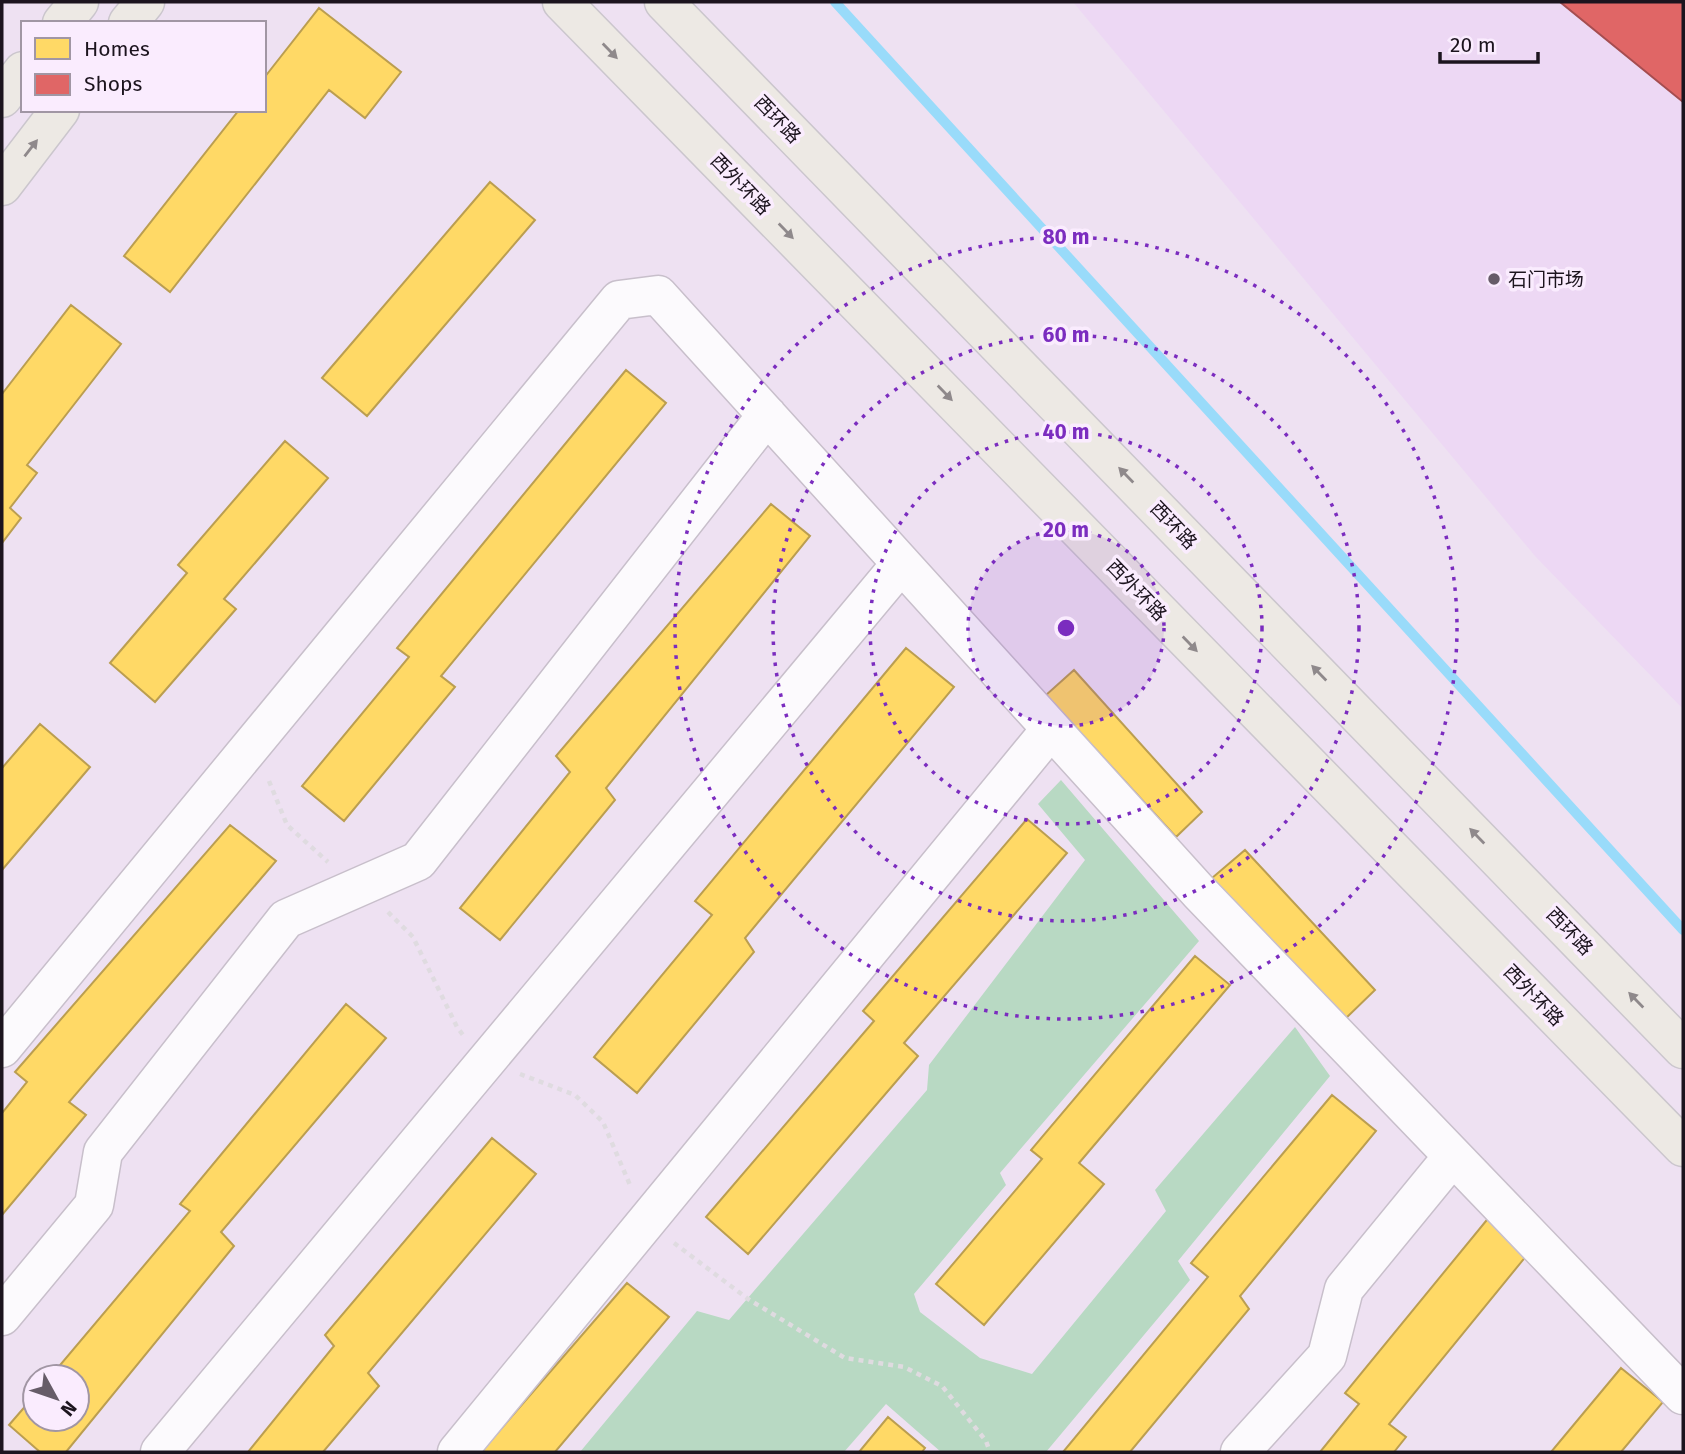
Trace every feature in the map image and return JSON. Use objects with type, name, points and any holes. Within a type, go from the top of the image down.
[{"type":"main road","points":[[64,21],[79,2]]},
{"type":"main road","points":[[130,21],[145,2]]},
{"type":"main road","name":"西外环路","points":[[562,2],[1683,1147]]},
{"type":"main road","name":"西环路","points":[[664,2],[1683,1048]]},
{"type":"main road","points":[[2,97],[21,73]]},
{"type":"main road","points":[[2,186],[58,112]]},
{"type":"lane","points":[[2,1048],[618,300],[658,295],[1199,892],[1683,1395]]},
{"type":"lane","points":[[2,1317],[94,1205],[103,1152],[286,919],[418,861],[766,415]]},
{"type":"lane","points":[[160,1452],[901,564]]},
{"type":"lane","points":[[457,1452],[1051,729]]},
{"type":"lane","points":[[1240,1452],[1327,1356],[1344,1289],[1453,1156]]},
{"type":"path","points":[[253,743],[287,825],[339,873],[362,885],[413,937],[457,1027],[486,1062],[575,1095],[603,1122],[646,1222],[748,1299],[845,1358],[904,1367],[942,1385],[986,1441],[990,1452]]},
{"type":"shaded area","name":"石门市场","points":[[1073,2],[1683,2],[1683,709],[1535,556]]},
{"type":"green space","points":[[1061,780],[1199,941],[1000,1173],[1006,1185],[914,1294],[920,1312],[980,1358],[1032,1374],[1166,1211],[1155,1190],[1295,1027],[1330,1076],[1178,1261],[1190,1280],[1046,1452],[941,1452],[886,1404],[844,1452],[580,1452],[697,1311],[729,1320],[927,1090],[929,1065],[1085,860],[1038,804]]},
{"type":"building: Homes","points":[[319,8],[401,72],[365,118],[329,90],[170,292],[124,256],[237,112],[266,112],[266,75]]},
{"type":"building: Homes","points":[[490,182],[535,220],[367,416],[322,378]]},
{"type":"building: Homes","points":[[71,305],[121,344],[27,465],[37,473],[10,508],[21,518],[2,543],[2,394]]},
{"type":"building: Homes","points":[[626,370],[666,403],[441,676],[455,687],[344,821],[302,786],[409,657],[397,648]]},
{"type":"building: Homes","points":[[285,441],[328,478],[224,599],[236,609],[155,702],[110,663],[187,573],[178,565]]},
{"type":"building: Homes","points":[[771,504],[810,536],[606,788],[615,800],[500,940],[460,908],[570,772],[556,756]]},
{"type":"building: Homes","points":[[906,648],[954,687],[745,938],[754,952],[637,1093],[594,1057],[712,915],[695,901]]},
{"type":"building: Homes","points":[[1074,670],[1202,812],[1176,837],[1046,695]]},
{"type":"building: Homes","points":[[40,724],[90,767],[2,870],[2,768]]},
{"type":"building: Homes","points":[[1027,819],[1067,853],[904,1043],[918,1056],[748,1254],[706,1217],[874,1021],[863,1011]]},
{"type":"building: Homes","points":[[230,825],[276,861],[69,1102],[86,1115],[2,1215],[2,1113],[27,1082],[15,1072]]},
{"type":"building: Homes","points":[[1245,850],[1375,990],[1343,1021],[1212,878]]},
{"type":"building: Homes","points":[[1195,956],[1230,985],[1079,1163],[1104,1184],[984,1325],[936,1284],[1042,1159],[1031,1150]]},
{"type":"building: Homes","points":[[346,1004],[386,1038],[221,1232],[234,1246],[91,1421],[91,1363],[62,1363],[190,1211],[180,1204]]},
{"type":"building: Homes","points":[[1332,1095],[1376,1131],[1240,1296],[1249,1309],[1130,1452],[1063,1452],[1208,1277],[1191,1263]]},
{"type":"building: Homes","points":[[492,1138],[536,1174],[368,1373],[379,1386],[323,1452],[248,1452],[334,1346],[325,1335]]},
{"type":"building: Homes","points":[[1495,1210],[1536,1244],[1389,1424],[1406,1437],[1394,1452],[1320,1452],[1359,1404],[1345,1393]]},
{"type":"building: Homes","points":[[627,1283],[669,1317],[555,1452],[481,1452]]},
{"type":"building: Homes","points":[[1621,1368],[1663,1402],[1621,1452],[1551,1452]]},
{"type":"building: Homes","points":[[21,1411],[21,1433],[81,1433],[66,1452],[40,1452],[9,1425]]},
{"type":"building: Homes","points":[[888,1417],[925,1448],[922,1452],[859,1452]]},
{"type":"building: Shops","points":[[1560,2],[1683,2],[1683,102]]},
{"type":"waterway","points":[[835,2],[1683,930]]},
{"type":"place","name":"石门市场","points":[[1494,279]]}]
